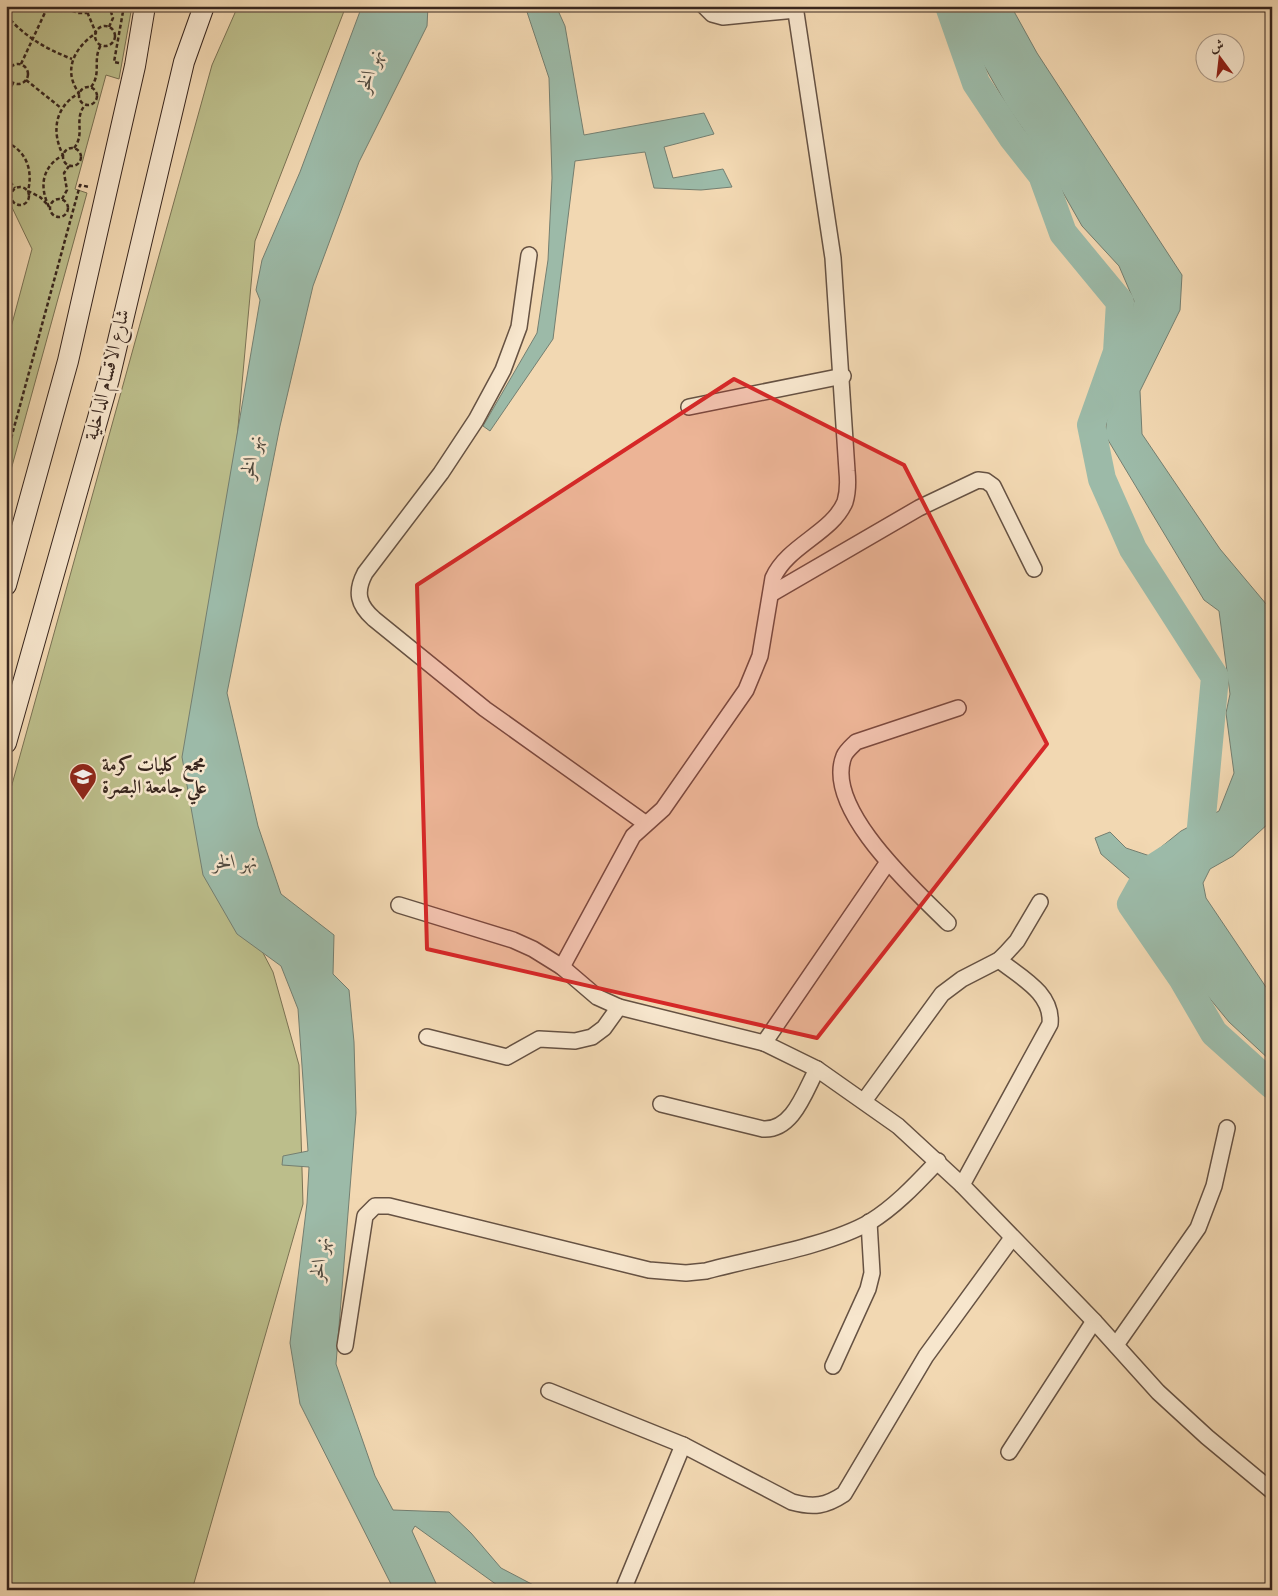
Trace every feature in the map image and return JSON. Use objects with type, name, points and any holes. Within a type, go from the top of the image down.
[{"type":"street","points":[[6,585],[68,362],[135,66],[145,6]]},
{"type":"street","name":"شارع الاقسام الداخلية","points":[[6,743],[109,379],[184,62],[204,6]]},
{"type":"street","points":[[562,966],[626,846],[645,823],[663,809],[746,690],[760,656],[773,578],[778,567],[838,513],[845,501],[848,478],[843,376],[833,258],[795,8],[723,17],[712,14],[704,6]]},
{"type":"street","points":[[529,255],[519,327],[503,370],[476,420],[441,473],[365,572],[359,585],[359,598],[364,610],[374,619],[484,709],[645,823]]},
{"type":"street","points":[[690,407],[843,376]]},
{"type":"street","points":[[771,594],[919,508],[978,480],[993,486],[1034,569]]},
{"type":"street","points":[[948,923],[888,862],[863,830],[849,804],[840,770],[844,754],[856,742],[874,734],[958,708]]},
{"type":"street","points":[[764,1042],[888,862]]},
{"type":"street","points":[[864,1101],[942,994],[962,979],[998,960],[1017,941],[1040,902]]},
{"type":"street","points":[[399,905],[513,940],[562,966],[597,997],[619,1007],[764,1042],[817,1069],[898,1126],[938,1161],[1094,1321],[1158,1392],[1207,1437],[1272,1492]]},
{"type":"street","points":[[962,1185],[1050,1024],[1051,1013],[1047,1002],[1039,992],[998,960]]},
{"type":"street","points":[[427,1038],[506,1057],[513,1056],[525,1044],[538,1039],[574,1041],[592,1037],[604,1028],[619,1007]]},
{"type":"street","points":[[661,1104],[764,1129],[776,1128],[789,1119],[817,1069]]},
{"type":"street","points":[[1116,1345],[1198,1228],[1214,1186],[1227,1128]]},
{"type":"street","points":[[345,1346],[365,1216],[375,1206],[389,1206],[648,1270],[666,1272],[706,1271],[812,1244],[843,1234],[869,1222],[906,1193],[938,1161]]},
{"type":"street","points":[[833,1366],[868,1289],[872,1273],[869,1222]]},
{"type":"street","points":[[549,1391],[683,1445],[792,1502],[810,1507],[828,1504],[844,1494],[926,1356],[1012,1238]]},
{"type":"street","points":[[1009,1452],[1094,1321]]},
{"type":"street","points":[[623,1590],[683,1445]]},
{"type":"path","points":[[21,64],[48,6]]},
{"type":"path","points":[[60,6],[78,13],[88,13]]},
{"type":"path","points":[[88,6],[88,13],[96,33],[96,39],[102,44],[109,44],[116,37],[114,31],[109,27],[102,26],[96,33],[83,43],[72,59],[71,76],[79,93],[79,99],[85,105],[91,105],[96,101],[98,95],[91,87]]},
{"type":"path","points":[[109,6],[113,18],[109,27]]},
{"type":"path","points":[[6,15],[32,40],[51,51],[72,59]]},
{"type":"path","points":[[91,87],[97,76],[96,58],[102,44]]},
{"type":"path","points":[[6,62],[11,66]]},
{"type":"path","points":[[16,63],[21,64],[27,70],[26,80],[21,84],[13,83],[7,76],[11,66],[16,63]]},
{"type":"path","points":[[26,80],[62,108]]},
{"type":"path","points":[[6,98],[13,83]]},
{"type":"path","points":[[69,166],[64,161],[58,146],[55,126],[62,108],[86,87],[91,87]]},
{"type":"path","points":[[74,148],[81,136],[78,118],[85,105]]},
{"type":"path","points":[[6,116],[6,134]]},
{"type":"path","points":[[6,142],[17,149],[27,161],[30,176],[27,202],[18,205],[10,197],[15,188]]},
{"type":"path","points":[[49,207],[54,199],[62,200],[68,205],[68,211],[61,217],[55,217],[50,213],[43,191],[44,176],[51,164],[63,155],[68,148],[74,148],[80,151],[81,161],[77,165],[69,166],[64,173],[67,190],[62,200]]},
{"type":"path","points":[[6,158],[8,164],[6,176],[15,188]]},
{"type":"path","points":[[6,457],[80,185],[106,191]]},
{"type":"path","points":[[15,188],[22,187],[40,197],[49,207]]},
{"type":"path","points":[[68,211],[73,212]]},
{"type":"highlighted area","points":[[734,379],[904,465],[1047,744],[817,1038],[427,949],[417,585]]},
{"type":"green space","points":[[6,6],[132,6],[119,79],[106,75],[75,189],[87,193],[6,488],[6,346],[32,249],[6,195]]},
{"type":"green space","name":"مجمع كليات كرمة علي جامعة البصرة","points":[[238,6],[346,6],[255,241],[201,834],[273,972],[299,1065],[303,1204],[192,1590],[6,1590],[6,806],[212,65]]},
{"type":"water","name":"نهر الخر","points":[[362,6],[428,6],[427,26],[359,162],[313,286],[280,426],[227,693],[258,826],[281,894],[334,935],[333,974],[349,990],[354,1042],[356,1113],[336,1364],[375,1476],[393,1510],[449,1512],[471,1533],[501,1568],[543,1590],[504,1590],[415,1526],[412,1531],[439,1590],[394,1590],[300,1404],[290,1343],[307,1203],[309,1167],[282,1165],[283,1156],[308,1151],[298,1009],[281,966],[237,934],[203,875],[182,757],[260,300],[256,290],[262,260],[300,172]]},
{"type":"water","points":[[525,6],[556,6],[565,26],[584,135],[704,113],[714,134],[664,147],[673,178],[723,169],[732,187],[701,190],[654,188],[645,152],[575,161],[553,339],[490,431],[483,426],[537,333],[548,260],[552,178],[549,78]]},
{"type":"water","points":[[961,6],[1011,6],[1037,53],[1182,275],[1180,310],[1140,391],[1142,434],[1220,549],[1272,611],[1270,822],[1233,856],[1210,869],[1203,883],[1206,898],[1272,996],[1272,1062],[1229,1022],[1197,983],[1130,879],[1101,854],[1095,838],[1110,832],[1126,848],[1150,856],[1181,831],[1219,811],[1234,773],[1226,713],[1230,694],[1219,611],[1204,600],[1105,435],[1109,400],[1134,301],[1119,266],[1082,226],[1045,161],[1007,106],[970,41]]},
{"type":"waterway","points":[[949,6],[976,83],[1012,137],[1042,175],[1063,233],[1120,302],[1117,352],[1091,425],[1102,479],[1133,549],[1215,677],[1200,838],[1150,870],[1131,904],[1182,978],[1214,1033],[1272,1085]]},
{"type":"place","name":"مجمع كليات كرمة علي جامعة البصرة","points":[[83,801]]}]
